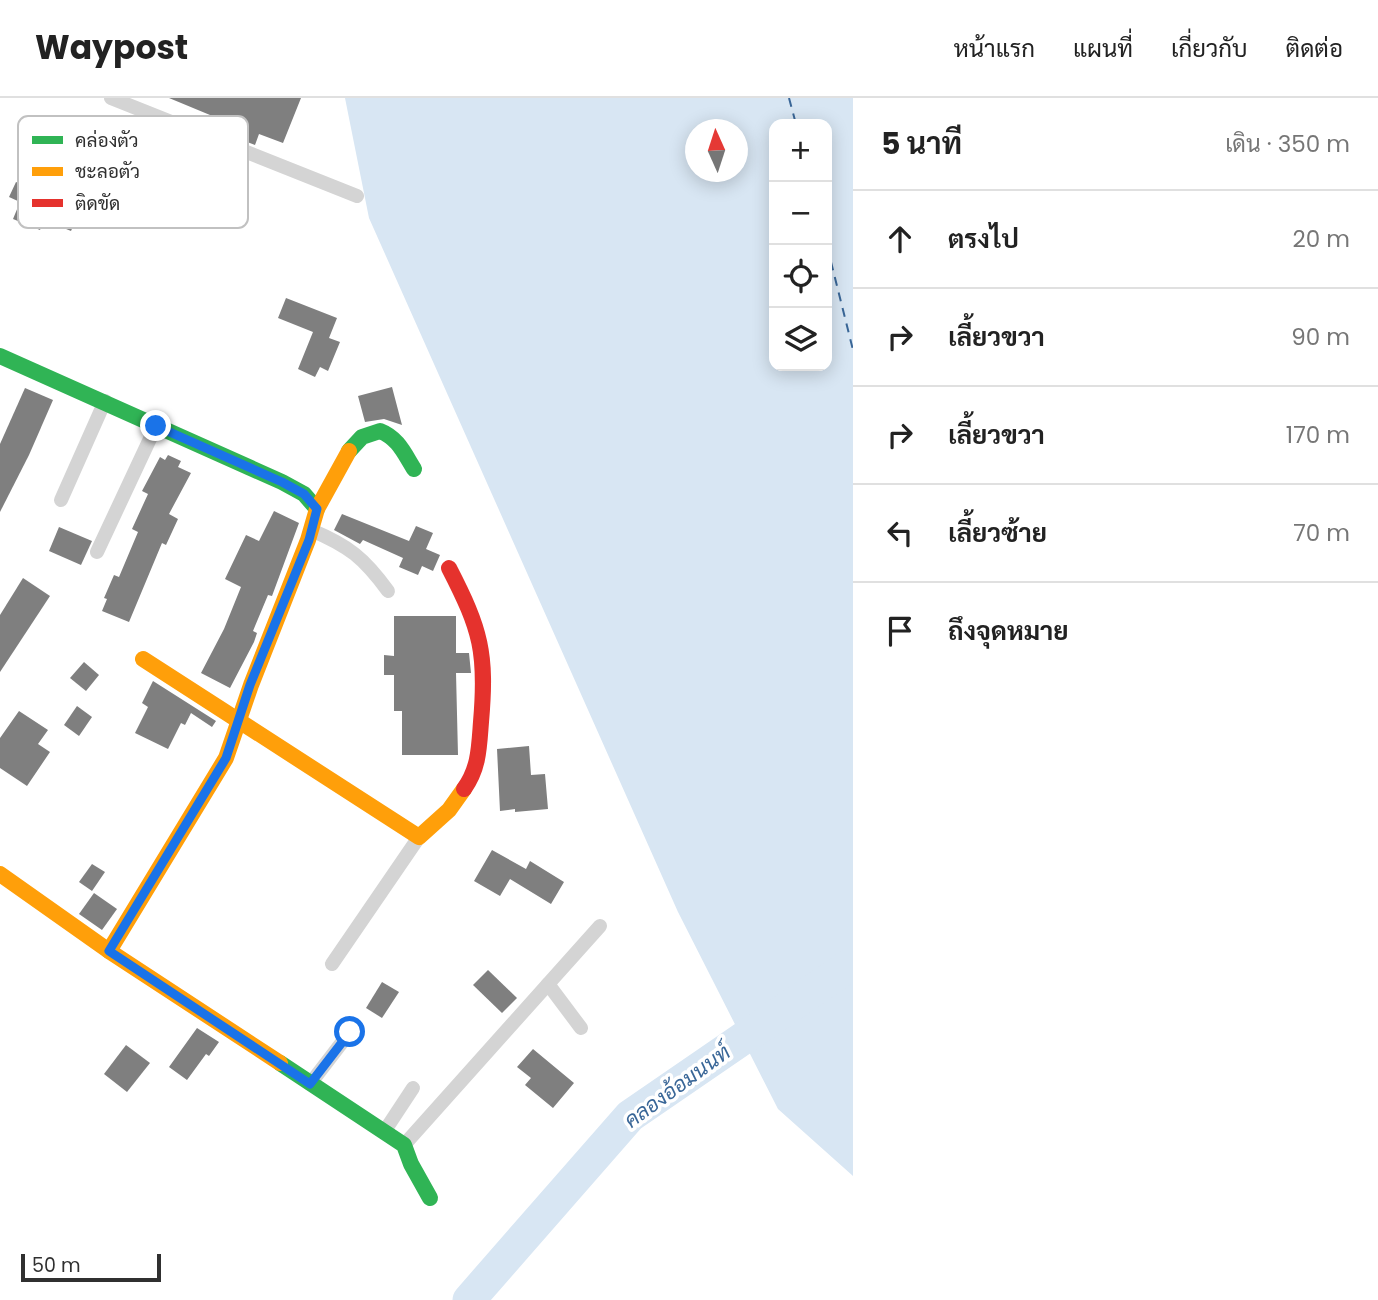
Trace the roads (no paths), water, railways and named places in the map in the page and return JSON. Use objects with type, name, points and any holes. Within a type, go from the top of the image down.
[{"type":"street","points":[[111,98],[157,116]]},
{"type":"street","points":[[248,152],[357,195]]},
{"type":"street","points":[[0,356],[282,482],[304,494],[317,509]]},
{"type":"street","points":[[61,500],[105,401]]},
{"type":"street","points":[[97,552],[156,426]]},
{"type":"street","points":[[109,951],[226,758],[250,685],[317,509],[352,446],[362,437],[380,431],[398,442],[414,469]]},
{"type":"street","points":[[311,530],[336,540],[351,550],[374,572],[388,591]]},
{"type":"street","points":[[332,964],[419,837],[449,810],[475,773],[485,677],[482,646],[470,608],[449,568]]},
{"type":"street","points":[[143,659],[419,837]]},
{"type":"street","points":[[0,874],[109,951],[404,1145],[430,1198]]},
{"type":"street","points":[[404,1145],[600,926]]},
{"type":"street","points":[[548,984],[581,1028]]},
{"type":"street","points":[[310,1084],[350,1032]]},
{"type":"street","points":[[384,1132],[413,1088]]},
{"type":"water","points":[[345,98],[853,98],[853,1176],[778,1109],[678,912],[369,218]]},
{"type":"waterway","name":"คลองอ้อมนนท์","points":[[469,1300],[630,1116],[853,963]]}]
